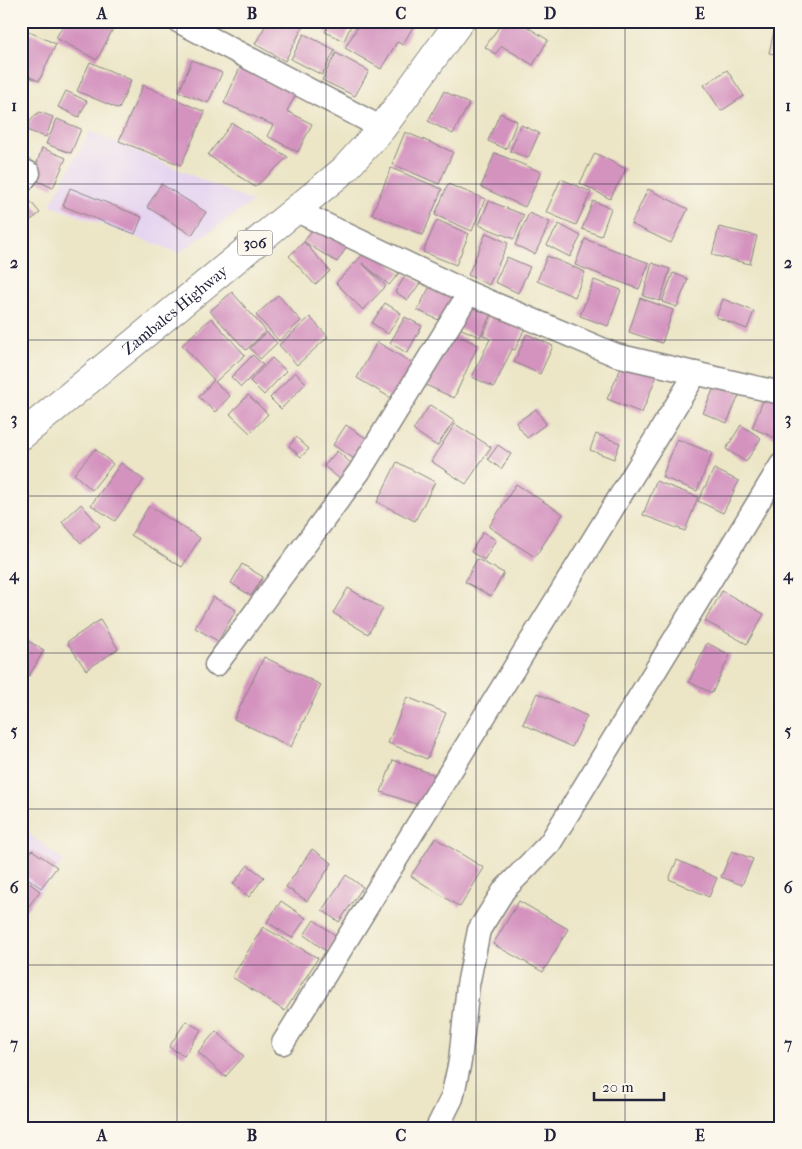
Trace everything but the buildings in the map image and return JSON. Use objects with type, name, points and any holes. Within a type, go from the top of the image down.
[{"type":"main road","name":"Zambales Highway","points":[[21,436],[344,170],[382,128],[460,21]]},
{"type":"street","points":[[178,21],[382,128]]},
{"type":"street","points":[[21,169],[29,173],[21,183]]},
{"type":"street","points":[[295,210],[469,293],[616,355],[781,393]]},
{"type":"street","points":[[216,665],[359,472],[469,293]]},
{"type":"street","points":[[283,1043],[696,373]]},
{"type":"street","points":[[437,1128],[452,1098],[460,1061],[468,986],[479,930],[504,890],[550,843],[781,465]]},
{"type":"shaded area","points":[[90,131],[253,202],[179,253],[50,205]]},
{"type":"shaded area","points":[[21,828],[64,861],[21,917]]}]
